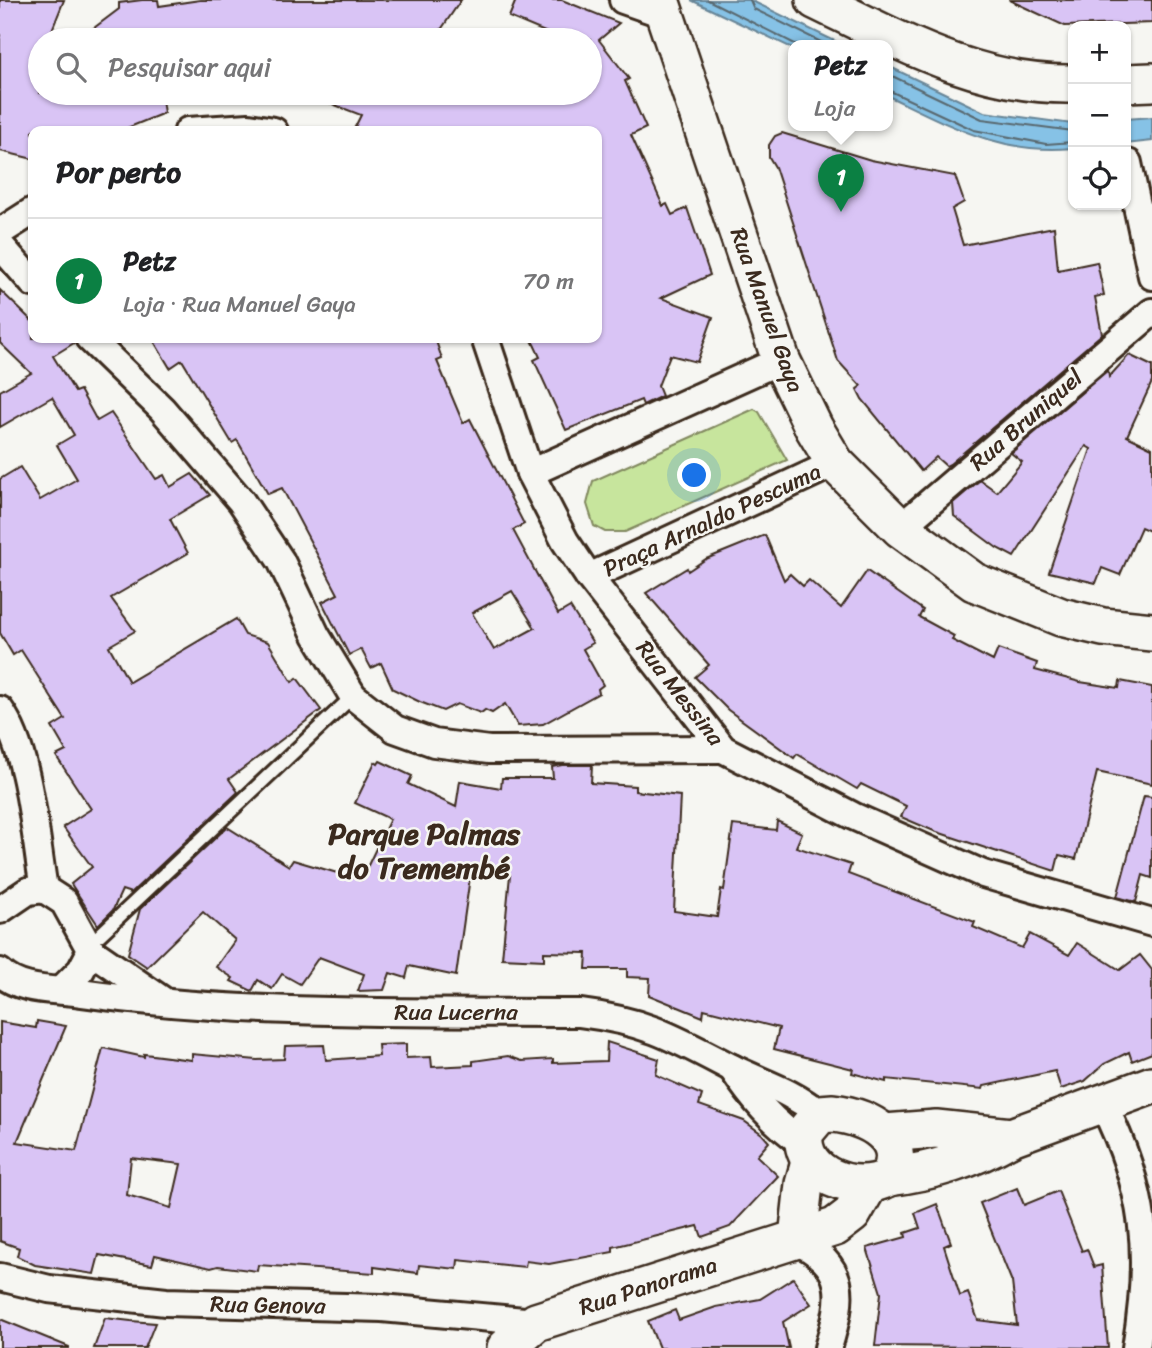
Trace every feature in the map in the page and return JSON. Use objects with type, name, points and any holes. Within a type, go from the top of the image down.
[{"type":"street","points":[[623,0],[662,5]]},
{"type":"street","points":[[815,0],[899,41],[993,77],[1039,85],[1068,84]]},
{"type":"street","name":"Rua Manuel Gaya","points":[[662,5],[781,360],[808,417],[835,463],[900,528],[974,582],[1016,601],[1103,627],[1152,632]]},
{"type":"street","points":[[1131,83],[1152,82]]},
{"type":"street","points":[[1131,177],[1152,276]]},
{"type":"street","points":[[0,232],[28,214]]},
{"type":"street","points":[[0,245],[28,277]]},
{"type":"street","name":"Rua Bruniquel","points":[[900,528],[1152,312]]},
{"type":"street","points":[[94,343],[162,409],[241,501],[281,561],[316,635],[353,696],[395,729],[434,743],[489,750],[723,749]]},
{"type":"street","name":"Rua Messina","points":[[487,343],[530,473],[565,541],[589,577],[723,749],[853,816],[983,874],[1152,923]]},
{"type":"street","points":[[530,473],[781,360]]},
{"type":"street","name":"Praça Arnaldo Pescuma","points":[[589,577],[835,463]]},
{"type":"street","points":[[0,710],[8,721],[25,768],[44,889]]},
{"type":"street","points":[[0,911],[28,891],[44,889],[64,902],[90,948],[169,1005]]},
{"type":"street","points":[[61,990],[80,970],[90,948]]},
{"type":"street","name":"Rua Lucerna","points":[[0,972],[6,978],[34,988],[169,1005],[363,1012],[580,1013],[615,1017],[655,1028],[693,1044],[732,1068],[762,1109],[781,1128],[811,1139]]},
{"type":"street","points":[[811,1139],[837,1180],[878,1182],[951,1166],[979,1156],[1011,1137],[1152,1085]]},
{"type":"street","points":[[1103,1104],[1133,1164],[1146,1209],[1152,1275],[1136,1348]]},
{"type":"street","points":[[811,1139],[855,1115],[886,1133],[893,1146],[895,1159],[878,1182]]},
{"type":"street","points":[[886,1133],[936,1129],[1011,1137]]},
{"type":"street","points":[[811,1139],[795,1238],[830,1263],[838,1282],[837,1308],[828,1348]]},
{"type":"street","name":"Rua Panorama","points":[[506,1348],[536,1322],[835,1227],[852,1214],[878,1182]]},
{"type":"street","name":"Rua Genova","points":[[0,1277],[49,1289],[166,1302],[382,1308],[536,1322]]},
{"type":"lane","points":[[90,948],[353,696]]},
{"type":"green space","points":[[754,409],[759,412],[787,460],[625,532],[605,532],[594,526],[587,504],[593,481]]},
{"type":"water","points":[[691,0],[750,0],[833,40],[788,40],[788,46]]},
{"type":"water","points":[[893,68],[984,112],[1068,123],[1068,148],[1023,147],[977,136],[893,98]]},
{"type":"water","points":[[1152,117],[1152,141],[1131,143],[1131,119]]},
{"type":"building","points":[[0,0],[64,0],[53,28],[28,28],[28,105],[163,105],[164,113],[132,126],[28,126],[28,158],[0,151]]},
{"type":"building","points":[[158,0],[159,6],[200,0],[461,0],[442,28],[94,28],[119,9],[119,3]]},
{"type":"building","points":[[516,0],[562,0],[619,23],[602,37],[602,28],[535,28],[509,17]]},
{"type":"building","points":[[1009,0],[1152,0],[1152,23],[1068,21],[1068,26]]},
{"type":"building","points":[[602,44],[629,79],[625,81],[646,128],[631,135],[663,206],[667,204],[672,215],[687,208],[710,275],[661,298],[713,317],[697,362],[670,355],[658,386],[662,396],[643,405],[641,400],[566,430],[534,360],[540,357],[533,343],[602,343],[602,126],[356,126],[361,115],[335,105],[602,105]]},
{"type":"building","points":[[782,133],[871,160],[955,176],[964,202],[952,209],[963,245],[1054,227],[1058,270],[1097,262],[1104,295],[1095,297],[1102,334],[950,464],[946,466],[936,457],[921,471],[862,399],[857,389],[861,386],[838,361],[775,167],[769,157],[769,145],[775,136]]},
{"type":"building","points":[[0,290],[28,317],[28,343],[74,343],[53,356],[75,392],[80,390],[97,421],[111,413],[156,479],[164,475],[170,487],[192,474],[210,495],[170,519],[188,553],[111,598],[135,631],[109,646],[129,682],[236,619],[245,635],[268,642],[292,682],[297,678],[321,710],[229,779],[238,792],[131,893],[122,890],[113,910],[98,925],[71,884],[92,867],[63,827],[91,809],[56,756],[66,751],[52,727],[65,719],[21,650],[13,655],[0,633],[0,479],[20,467],[40,500],[77,479],[57,445],[74,435],[52,397],[0,427],[0,391],[31,373],[0,343]]},
{"type":"building","points":[[155,343],[437,343],[442,359],[437,361],[463,423],[470,419],[524,524],[513,530],[558,614],[570,607],[593,643],[583,649],[603,685],[598,689],[599,693],[543,724],[518,726],[505,704],[492,713],[485,710],[481,713],[457,704],[443,711],[420,702],[393,689],[381,663],[371,668],[361,649],[349,655],[322,602],[338,594],[282,488],[268,494],[237,440],[232,443],[182,360],[170,368]],"holes":[[[512,591],[535,628],[494,650],[472,613]]]},
{"type":"building","points":[[1129,355],[1152,366],[1152,382],[1127,436],[1152,448],[1152,532],[1141,527],[1120,575],[1102,568],[1096,583],[1049,572],[1091,449],[1086,446],[1014,557],[997,548],[954,516],[953,503],[980,480],[997,492],[1022,462],[1011,453],[1108,370],[1109,377]]},
{"type":"building","points":[[765,535],[784,580],[790,574],[803,586],[809,580],[841,608],[867,571],[923,610],[919,617],[954,636],[952,640],[993,661],[998,649],[1037,663],[1035,670],[1080,682],[1119,688],[1120,681],[1152,687],[1152,784],[1097,772],[1076,859],[1059,855],[1055,871],[934,831],[901,817],[906,806],[861,784],[857,789],[797,754],[794,758],[728,710],[695,677],[709,665],[646,593],[687,568],[688,571],[706,559]]},
{"type":"building","points":[[380,761],[412,776],[408,784],[456,807],[460,781],[501,788],[502,778],[553,778],[552,767],[562,765],[592,765],[591,783],[635,786],[635,791],[680,796],[674,911],[717,917],[721,889],[724,890],[733,825],[776,830],[777,821],[802,833],[796,847],[851,865],[848,874],[975,922],[973,927],[1022,948],[1030,934],[1069,955],[1077,943],[1120,970],[1140,955],[1152,970],[1152,1053],[1132,1061],[1129,1052],[1104,1064],[1085,1081],[1061,1089],[1055,1071],[984,1086],[983,1089],[886,1079],[886,1082],[852,1073],[853,1069],[774,1049],[779,1028],[704,1009],[703,1017],[649,995],[650,978],[627,977],[627,969],[586,969],[587,953],[544,952],[544,960],[502,958],[510,875],[470,877],[456,976],[409,966],[406,978],[390,973],[384,990],[358,991],[364,974],[319,957],[300,984],[282,974],[272,989],[258,980],[252,991],[231,981],[233,978],[216,967],[235,940],[203,912],[147,967],[128,954],[140,909],[227,827],[289,866],[293,860],[361,880],[390,819],[355,803],[375,762],[378,764]]},
{"type":"building","points":[[1144,796],[1152,797],[1152,878],[1143,875],[1136,902],[1117,897]]},
{"type":"building","points":[[37,1021],[66,1026],[17,1142],[76,1151],[103,1048],[144,1057],[144,1054],[192,1060],[192,1054],[257,1060],[284,1059],[285,1046],[324,1045],[326,1060],[379,1056],[378,1045],[406,1044],[406,1058],[431,1057],[432,1067],[473,1065],[473,1061],[508,1056],[522,1061],[553,1059],[553,1063],[606,1061],[607,1042],[659,1059],[656,1075],[702,1095],[699,1105],[744,1121],[762,1134],[769,1142],[757,1156],[778,1176],[730,1227],[702,1237],[698,1226],[613,1247],[613,1252],[549,1264],[526,1261],[525,1267],[458,1260],[457,1269],[419,1265],[418,1273],[374,1267],[374,1273],[258,1265],[257,1271],[218,1266],[211,1268],[155,1255],[152,1265],[99,1255],[94,1274],[35,1265],[17,1256],[19,1248],[0,1241],[0,1022],[36,1028]],"holes":[[[131,1158],[181,1164],[171,1208],[127,1195]]]},
{"type":"building","points":[[1017,1188],[1024,1205],[1058,1191],[1082,1251],[1087,1249],[1094,1267],[1102,1265],[1108,1348],[875,1346],[881,1293],[867,1248],[906,1237],[905,1233],[920,1228],[915,1213],[937,1204],[951,1243],[944,1246],[960,1296],[968,1293],[978,1320],[1017,1325],[1012,1282],[980,1203]]},
{"type":"building","points":[[793,1278],[811,1304],[783,1322],[789,1348],[659,1348],[648,1321],[675,1310],[679,1320],[716,1307],[760,1299]]},
{"type":"building","points":[[105,1318],[155,1323],[145,1348],[94,1348]]},
{"type":"building","points":[[0,1319],[69,1347],[69,1348],[0,1348]]},
{"type":"place","name":"Petz","points":[[841,212]]},
{"type":"district","name":"Parque Palmas do Tremembé","points":[[424,851]]}]
